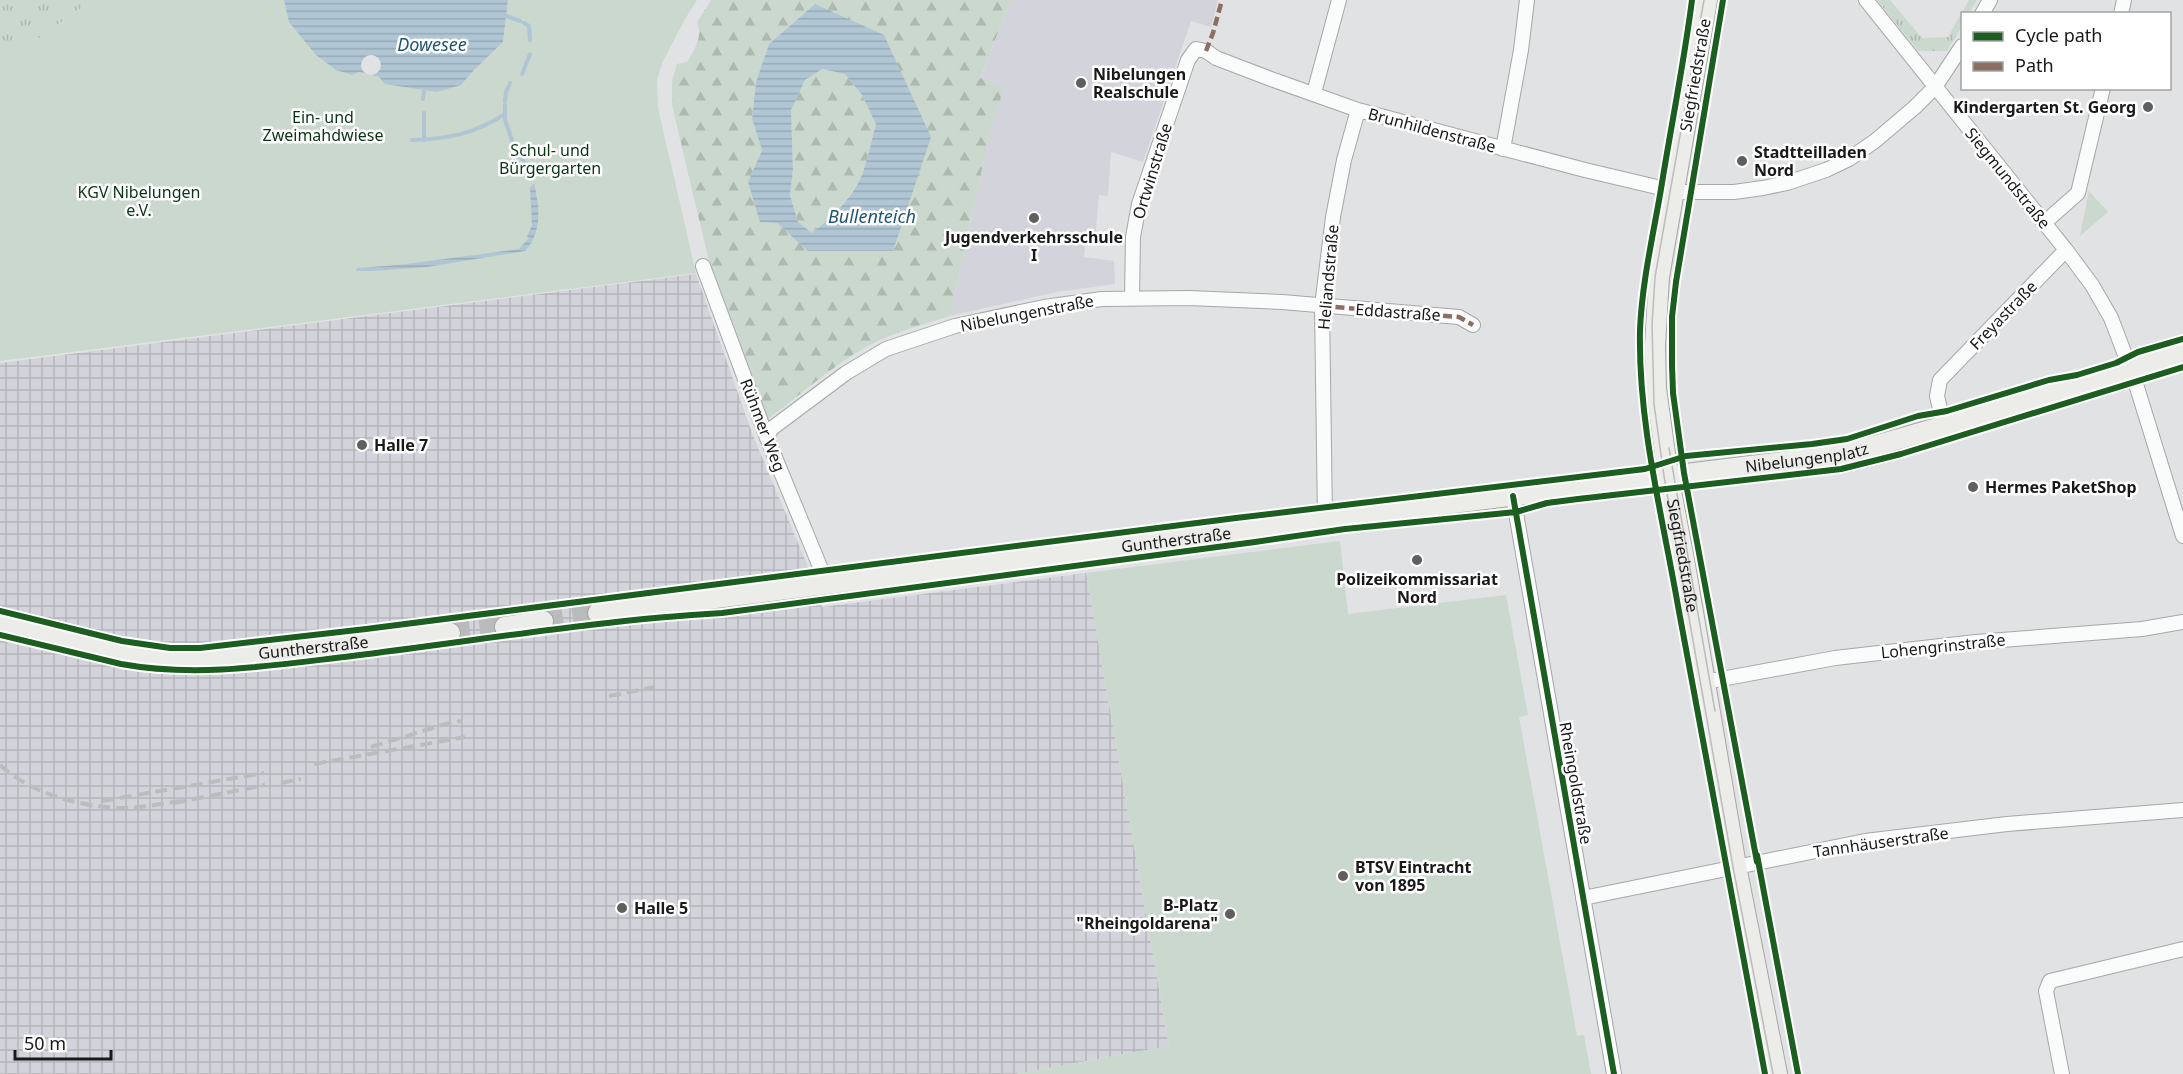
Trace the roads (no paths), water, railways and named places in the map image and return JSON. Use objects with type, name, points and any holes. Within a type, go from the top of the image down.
[{"type":"street","points":[[1314,93],[1339,0]]},
{"type":"street","points":[[1503,149],[1521,50],[1527,0]]},
{"type":"street","name":"Siegfriedstraße","points":[[1707,0],[1659,277],[1655,346],[1657,404],[1736,866],[1776,1074]]},
{"type":"street","name":"Siegmundstraße","points":[[1866,0],[2092,285],[2111,318],[2130,368],[2183,536]]},
{"type":"street","name":"Brunhildenstraße","points":[[1196,49],[1358,110],[1674,192],[1755,190],[1787,183],[1826,170],[1849,159],[1875,141],[1915,107],[1935,87],[1961,48]]},
{"type":"street","name":"Ortwinstraße","points":[[1132,298],[1133,237],[1139,204],[1190,55],[1196,49]]},
{"type":"street","points":[[2044,223],[2078,193],[2103,90]]},
{"type":"street","name":"Heliandstraße","points":[[1325,519],[1322,306],[1344,160],[1358,110]]},
{"type":"street","name":"Freyastraße","points":[[1944,426],[1937,396],[1940,380],[2066,250]]},
{"type":"street","name":"Rühmer Weg","points":[[703,266],[766,438],[825,583]]},
{"type":"street","name":"Nibelungenstraße","points":[[766,438],[771,429],[867,359],[903,343],[955,326],[1069,303],[1132,298],[1189,298],[1322,306]]},
{"type":"street","name":"Eddastraße","points":[[1322,306],[1459,317],[1473,325]]},
{"type":"street","name":"Nibelungenplatz","points":[[1668,475],[1845,454],[1976,417],[2183,353]]},
{"type":"street","name":"Guntherstraße","points":[[598,613],[1668,475]]},
{"type":"street","name":"Rheingoldstraße","points":[[1513,496],[1614,1074]]},
{"type":"street","points":[[505,627],[543,621]]},
{"type":"street","name":"Guntherstraße","points":[[1,622],[95,647],[185,659],[450,633]]},
{"type":"street","name":"Lohengrinstraße","points":[[1705,682],[1835,658],[1976,642],[2150,628],[2183,622]]},
{"type":"street","name":"Tannhäuserstraße","points":[[1583,898],[1865,841],[2007,824],[2183,810]]},
{"type":"street","points":[[2062,1074],[2046,991],[2050,981],[2183,949]]},
{"type":"water","name":"Dowesee","points":[[284,0],[508,0],[503,42],[461,85],[437,92],[385,84],[379,77],[359,72],[352,75],[336,70],[316,55],[289,22]]},
{"type":"water","name":"Bullenteich","points":[[815,4],[884,35],[931,137],[893,251],[808,251],[777,223],[760,222],[748,182],[762,150],[752,119],[756,82],[769,44]],"holes":[[[822,69],[845,74],[862,95],[876,124],[864,169],[855,188],[836,212],[812,233],[798,222],[790,195],[793,170],[791,110],[805,80]]]},
{"type":"water","points":[[534,184],[538,202],[537,228],[531,244],[525,251],[427,267],[356,271],[357,268],[399,265],[519,249],[529,238],[527,237],[532,225],[530,187]]},
{"type":"waterway","points":[[506,16],[520,21]]},
{"type":"waterway","points":[[524,23],[529,26],[530,40]]},
{"type":"waterway","points":[[522,74],[530,54]]},
{"type":"waterway","points":[[505,101],[510,83]]},
{"type":"waterway","points":[[423,99],[424,90]]},
{"type":"waterway","points":[[505,105],[505,120],[513,143]]},
{"type":"waterway","points":[[424,113],[424,140]]},
{"type":"waterway","points":[[412,140],[471,131],[505,114]]},
{"type":"waterway","points":[[515,148],[524,162]]},
{"type":"waterway","points":[[527,174],[529,178]]},
{"type":"tunnel","points":[[543,621],[598,613]]},
{"type":"tunnel","points":[[450,633],[505,627]]},
{"type":"tram line","points":[[1704,0],[1655,277],[1652,325],[1654,404],[1664,476],[1733,867],[1773,1074]]},
{"type":"tram line","points":[[1669,448],[1715,711]]},
{"type":"railway","points":[[609,696],[655,687]]},
{"type":"railway","points":[[371,747],[461,721]]},
{"type":"railway","points":[[314,764],[465,737]]},
{"type":"railway","points":[[0,765],[28,785],[78,803],[130,808],[181,801]]},
{"type":"railway","points":[[102,801],[264,773]]},
{"type":"railway","points":[[281,783],[301,779]]},
{"type":"railway","points":[[174,803],[265,785]]},
{"type":"place","name":"Nibelungen Realschule","points":[[1081,83]]},
{"type":"place","name":"Kindergarten St. Georg","points":[[2148,107]]},
{"type":"place","name":"Stadtteilladen Nord","points":[[1742,161]]},
{"type":"place","name":"Jugendverkehrsschule I","points":[[1034,218]]},
{"type":"place","name":"Halle 7","points":[[362,445]]},
{"type":"place","name":"Hermes PaketShop","points":[[1973,487]]},
{"type":"place","name":"Polizeikommissariat Nord","points":[[1417,560]]},
{"type":"place","name":"BTSV Eintracht von 1895","points":[[1343,876]]},
{"type":"place","name":"Halle 5","points":[[622,908]]},
{"type":"place","name":"B-Platz \"Rheingoldarena\"","points":[[1230,914]]},
{"type":"park label","name":"Ein- und Zweimahdwiese","points":[[323,126]]},
{"type":"park label","name":"Schul- und Bürgergarten","points":[[550,159]]},
{"type":"park label","name":"KGV Nibelungen e.V.","points":[[139,201]]}]
